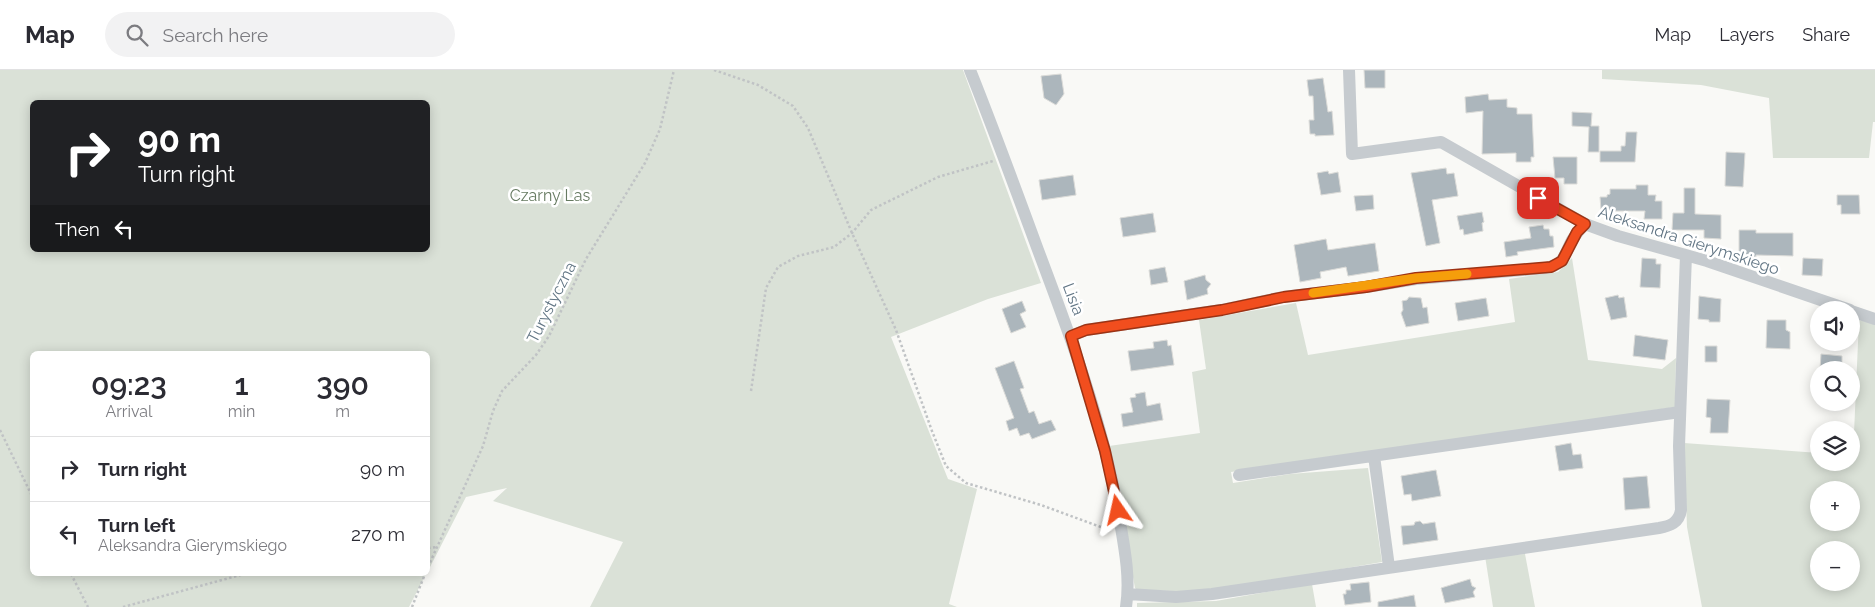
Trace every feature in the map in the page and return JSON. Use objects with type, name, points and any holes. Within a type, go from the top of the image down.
[{"type":"street","name":"Lisia","points":[[970,70],[1071,336],[1105,451],[1127,573],[1127,601]]},
{"type":"street","name":"Aleksandra Gierymskiego","points":[[1349,70],[1352,154],[1441,142],[1585,224],[1618,236],[1686,255],[1823,301]]},
{"type":"street","points":[[1071,336],[1086,330],[1222,310],[1292,296],[1449,275],[1556,266],[1562,261],[1577,232],[1585,224]]},
{"type":"street","points":[[1127,601],[1199,596],[1670,525],[1678,519],[1681,510],[1679,463],[1680,412],[1686,255]]},
{"type":"street","name":"Aleksandra Gierymskiego","points":[[1860,314],[1875,319]]},
{"type":"street","points":[[1239,475],[1680,412]]},
{"type":"street","points":[[1374,456],[1389,567]]},
{"type":"path","name":"Turystyczna","points":[[430,563],[483,446],[493,411],[502,391],[536,355],[548,336],[590,252],[645,163],[660,129],[674,70]]},
{"type":"path","points":[[714,70],[758,85],[793,106],[808,128],[852,234],[896,330],[946,466],[966,483],[1041,505],[1121,535]]},
{"type":"path","points":[[751,391],[766,288],[778,267],[798,256],[834,247],[852,234],[871,210],[938,176],[1004,158]]},
{"type":"path","points":[[0,430],[30,492]]},
{"type":"path","points":[[430,548],[438,547]]},
{"type":"path","points":[[72,576],[88,607]]},
{"type":"path","points":[[123,607],[237,576]]},
{"type":"path","points":[[412,607],[424,576]]},
{"type":"green space","name":"Czarny Las","points":[[0,70],[963,70],[1041,283],[988,299],[891,337],[948,479],[977,489],[949,604],[957,607],[590,607],[623,542],[493,501],[507,488],[466,497],[430,567],[430,351],[30,351],[30,576],[425,576],[409,607],[0,607]]},
{"type":"green space","points":[[1602,70],[1875,70],[1875,122],[1873,122],[1869,158],[1773,158],[1769,98],[1701,85],[1602,79]]},
{"type":"green space","points":[[1572,258],[1588,360],[1662,369],[1676,358],[1675,407],[1231,472],[1233,483],[1290,474],[1368,468],[1382,562],[1208,592],[1137,590],[1135,588],[1109,446],[1200,433],[1192,372],[1206,369],[1199,320],[1296,303],[1308,355],[1515,322],[1509,279],[1558,272]]},
{"type":"green space","points":[[1860,320],[1875,324],[1875,607],[1702,607],[1687,527],[1684,443],[1810,452],[1810,471],[1860,471],[1860,421],[1855,421],[1855,411],[1860,411],[1860,361],[1857,361],[1858,351],[1860,351]]},
{"type":"green space","points":[[1525,554],[1535,607],[1493,607],[1485,556]]},
{"type":"green space","points":[[1312,584],[1316,607],[1137,607],[1137,603],[1216,601]]},
{"type":"building","points":[[1364,70],[1385,70],[1385,88],[1365,88]]},
{"type":"building","points":[[1061,74],[1064,94],[1056,105],[1044,98],[1041,76]]},
{"type":"building","points":[[1323,78],[1328,112],[1332,111],[1334,135],[1315,136],[1315,134],[1310,134],[1309,120],[1314,120],[1313,96],[1309,96],[1307,80]]},
{"type":"building","points":[[1488,94],[1489,100],[1507,99],[1507,107],[1517,108],[1517,114],[1532,114],[1534,157],[1531,157],[1531,162],[1516,162],[1516,153],[1482,154],[1483,111],[1466,113],[1465,97]]},
{"type":"building","points":[[1572,112],[1592,113],[1591,126],[1599,126],[1599,152],[1588,152],[1589,127],[1572,126]]},
{"type":"building","points":[[1626,132],[1637,132],[1635,162],[1600,162],[1600,151],[1621,151],[1621,146],[1625,146]]},
{"type":"building","points":[[1726,152],[1745,153],[1743,187],[1725,186]]},
{"type":"building","points":[[1553,157],[1577,157],[1577,184],[1564,184],[1564,178],[1555,178]]},
{"type":"building","points":[[1446,168],[1447,174],[1454,173],[1458,196],[1432,200],[1440,243],[1426,246],[1411,173]]},
{"type":"building","points":[[1328,171],[1329,174],[1338,172],[1341,192],[1321,195],[1317,173]]},
{"type":"building","points":[[1073,175],[1076,195],[1042,200],[1039,180]]},
{"type":"building","points":[[1636,185],[1648,185],[1648,195],[1656,195],[1655,201],[1662,201],[1662,219],[1644,219],[1645,211],[1601,210],[1600,197],[1607,197],[1610,194],[1610,189],[1636,189]]},
{"type":"building","points":[[1684,188],[1695,188],[1695,214],[1721,215],[1721,239],[1704,238],[1704,230],[1672,230],[1673,213],[1684,213]]},
{"type":"building","points":[[1373,195],[1374,209],[1356,211],[1354,196]]},
{"type":"building","points":[[1837,195],[1859,195],[1860,214],[1841,214],[1841,205],[1837,205]]},
{"type":"building","points":[[1482,212],[1483,231],[1464,235],[1463,229],[1460,230],[1457,216]]},
{"type":"building","points":[[1153,213],[1156,232],[1123,237],[1120,218]]},
{"type":"building","points":[[1543,225],[1544,229],[1549,229],[1550,236],[1553,236],[1554,247],[1517,252],[1518,255],[1506,257],[1504,242],[1531,238],[1529,227]]},
{"type":"building","points":[[1739,230],[1756,230],[1756,233],[1793,233],[1793,256],[1756,255],[1756,257],[1739,257]]},
{"type":"building","points":[[1326,239],[1328,250],[1375,243],[1379,271],[1348,276],[1346,267],[1320,272],[1321,278],[1300,282],[1294,245]]},
{"type":"building","points":[[1642,258],[1656,259],[1656,264],[1661,264],[1660,288],[1640,287]]},
{"type":"building","points":[[1803,258],[1823,259],[1822,276],[1802,275]]},
{"type":"building","points":[[1165,267],[1168,282],[1151,285],[1149,270]]},
{"type":"building","points":[[1205,275],[1206,280],[1211,284],[1207,289],[1208,294],[1187,300],[1184,281]]},
{"type":"building","points":[[1618,295],[1619,298],[1624,297],[1627,317],[1611,320],[1605,298]]},
{"type":"building","points":[[1699,296],[1721,299],[1720,322],[1698,319]]},
{"type":"building","points":[[1409,297],[1421,298],[1423,308],[1427,307],[1429,323],[1406,327],[1401,313],[1403,310],[1402,301],[1407,300]]},
{"type":"building","points":[[1486,298],[1489,316],[1458,321],[1455,303]]},
{"type":"building","points":[[1022,301],[1026,311],[1020,314],[1026,327],[1011,333],[1002,309]]},
{"type":"building","points":[[1767,320],[1786,320],[1786,330],[1790,332],[1790,349],[1766,348]]},
{"type":"building","points":[[1635,335],[1668,340],[1665,360],[1633,356]]},
{"type":"building","points":[[1167,340],[1168,346],[1171,345],[1174,365],[1131,371],[1128,351],[1154,348],[1153,342]]},
{"type":"building","points":[[1705,346],[1717,346],[1717,362],[1705,362]]},
{"type":"building","points":[[1821,354],[1842,356],[1842,361],[1821,361]]},
{"type":"building","points":[[1014,361],[1024,388],[1020,389],[1029,413],[1034,411],[1039,424],[1051,420],[1056,430],[1032,439],[1029,433],[1020,436],[1017,428],[1009,431],[1006,421],[1014,418],[995,368]]},
{"type":"building","points":[[1145,392],[1147,406],[1160,403],[1163,420],[1123,427],[1121,414],[1133,412],[1130,398],[1136,397],[1135,394]]},
{"type":"building","points":[[1707,399],[1730,400],[1728,433],[1710,433],[1711,418],[1706,417]]},
{"type":"building","points":[[1571,443],[1573,455],[1581,454],[1583,468],[1559,471],[1555,446]]},
{"type":"building","points":[[1436,470],[1441,496],[1412,501],[1411,494],[1404,495],[1401,476]]},
{"type":"building","points":[[1647,476],[1650,508],[1625,510],[1623,478]]},
{"type":"building","points":[[1420,521],[1423,524],[1435,522],[1438,540],[1403,545],[1401,526],[1414,525],[1415,522]]},
{"type":"building","points":[[1470,579],[1472,586],[1476,588],[1473,592],[1475,597],[1445,603],[1441,588]]},
{"type":"building","points":[[1369,582],[1371,602],[1345,605],[1343,594],[1346,594],[1346,590],[1351,590],[1350,584]]},
{"type":"building","points":[[1414,595],[1416,607],[1378,607],[1378,602]]},
{"type":"slow traffic","points":[[1313,293],[1366,287],[1416,278],[1467,274]]},
{"type":"route","points":[[1118,510],[1100,431],[1071,336],[1086,330],[1222,310],[1284,297],[1366,287],[1416,278],[1533,270],[1556,266],[1562,261],[1577,232],[1585,224],[1538,198]]}]
